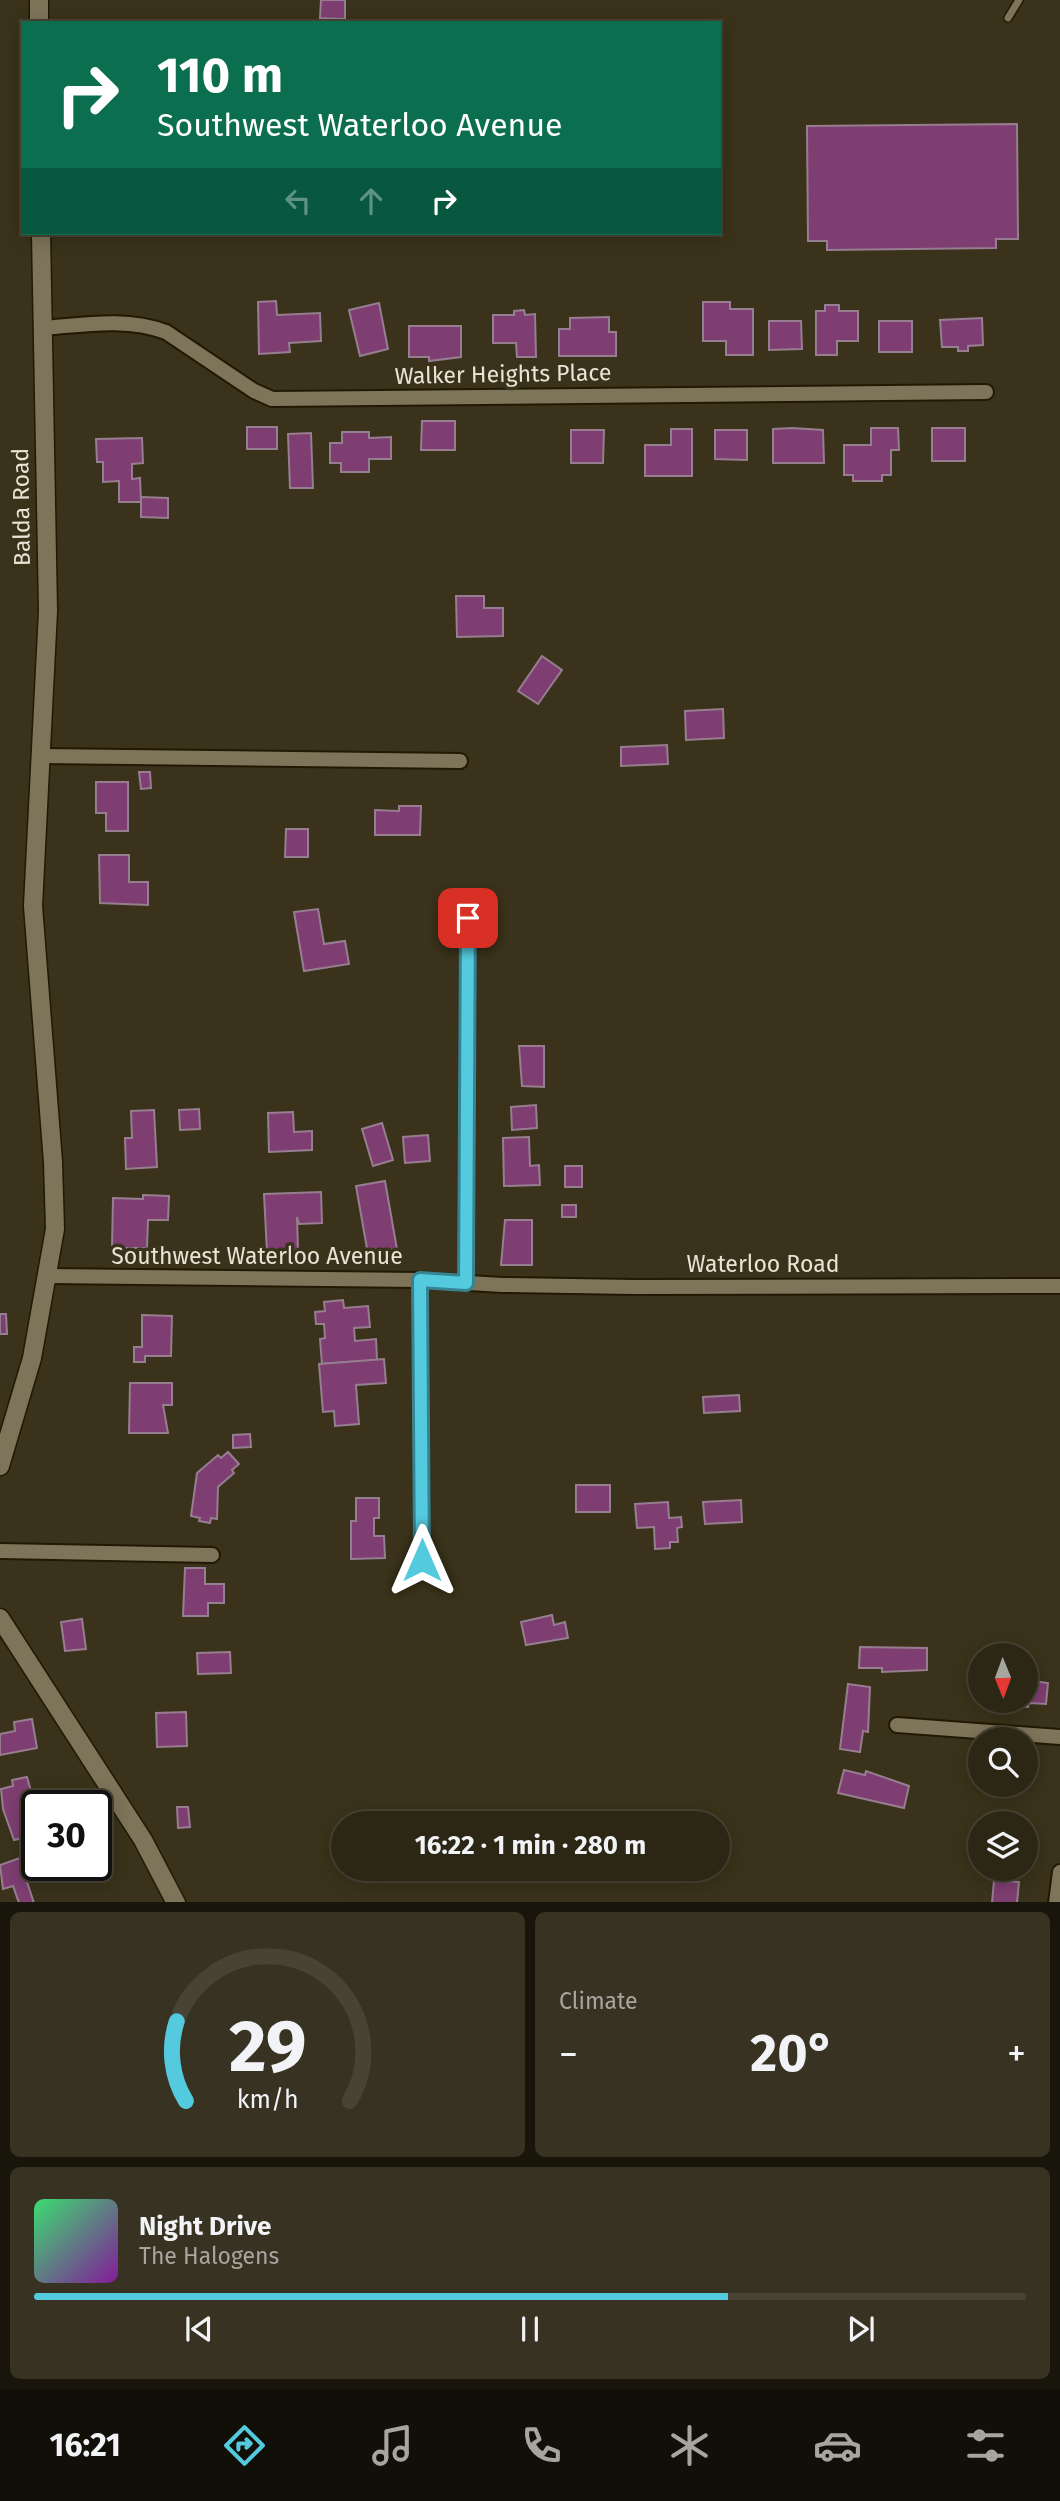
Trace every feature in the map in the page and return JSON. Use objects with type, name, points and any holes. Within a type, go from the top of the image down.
[{"type":"street","points":[[39,0],[39,21]]},
{"type":"street","name":"Balda Road","points":[[0,1466],[32,1358],[55,1229],[53,1163],[33,906],[48,611],[41,235]]},
{"type":"street","name":"Walker Heights Place","points":[[42,328],[125,323],[149,326],[166,332],[254,391],[272,399],[986,392]]},
{"type":"street","points":[[41,756],[460,761]]},
{"type":"street","points":[[466,1283],[468,918]]},
{"type":"street","name":"Southwest Waterloo Avenue","points":[[48,1276],[420,1280],[466,1283]]},
{"type":"street","points":[[420,1280],[422,1560]]},
{"type":"street","name":"Waterloo Road","points":[[466,1283],[633,1287],[1060,1286]]},
{"type":"street","points":[[0,1551],[212,1555]]},
{"type":"street","points":[[0,1618],[143,1840],[176,1902]]},
{"type":"street","points":[[897,1725],[1060,1737]]},
{"type":"street","points":[[1056,1902],[1060,1872]]},
{"type":"lane","points":[[1008,18],[1019,0]]},
{"type":"building","points":[[321,0],[345,0],[345,19],[320,18]]},
{"type":"building","points":[[1017,124],[1018,239],[996,239],[996,248],[827,250],[827,241],[808,241],[807,126]]},
{"type":"building","points":[[276,301],[277,315],[320,313],[321,341],[289,343],[290,352],[259,354],[258,302]]},
{"type":"building","points":[[703,302],[730,302],[730,309],[753,309],[753,355],[726,355],[726,341],[703,341]]},
{"type":"building","points":[[379,303],[388,349],[360,356],[349,310]]},
{"type":"building","points":[[825,305],[839,305],[839,311],[858,311],[858,341],[837,341],[837,355],[816,355],[816,311],[825,311]]},
{"type":"building","points":[[524,310],[525,315],[535,314],[536,357],[517,357],[516,343],[493,343],[493,315],[514,315],[514,311]]},
{"type":"building","points":[[609,317],[609,332],[616,332],[616,356],[559,356],[559,329],[570,329],[570,318]]},
{"type":"building","points":[[982,318],[983,345],[968,346],[968,351],[958,351],[958,347],[942,347],[940,320]]},
{"type":"building","points":[[769,321],[801,321],[802,349],[769,350]]},
{"type":"building","points":[[879,321],[912,321],[912,352],[879,352]]},
{"type":"building","points":[[409,326],[461,326],[461,357],[429,361],[429,357],[409,357]]},
{"type":"building","points":[[422,421],[455,421],[455,450],[421,450]]},
{"type":"building","points":[[247,427],[277,427],[277,449],[247,449]]},
{"type":"building","points":[[871,428],[898,428],[899,450],[891,450],[891,475],[882,475],[882,481],[853,481],[853,475],[844,475],[844,445],[871,445]]},
{"type":"building","points":[[932,428],[965,428],[965,461],[932,461]]},
{"type":"building","points":[[671,429],[692,429],[692,476],[645,476],[645,445],[671,445]]},
{"type":"building","points":[[773,429],[823,430],[824,463],[773,463]]},
{"type":"building","points":[[571,430],[604,430],[603,463],[571,463]]},
{"type":"building","points":[[715,430],[747,430],[747,460],[715,459]]},
{"type":"building","points":[[342,432],[369,432],[369,438],[391,437],[391,459],[369,459],[369,472],[341,472],[341,463],[330,463],[330,443],[342,443]]},
{"type":"building","points":[[311,433],[313,488],[290,488],[288,434]]},
{"type":"building","points":[[142,438],[143,463],[132,464],[132,479],[140,478],[141,502],[119,502],[119,481],[103,482],[103,462],[97,462],[96,439]]},
{"type":"building","points":[[141,497],[168,498],[168,518],[141,517]]},
{"type":"building","points":[[456,596],[484,596],[484,608],[503,608],[503,636],[457,637]]},
{"type":"building","points":[[542,656],[562,670],[538,704],[518,691]]},
{"type":"building","points":[[723,709],[724,738],[686,740],[685,711]]},
{"type":"building","points":[[667,745],[668,764],[621,766],[621,747]]},
{"type":"building","points":[[139,772],[150,772],[151,788],[141,789]]},
{"type":"building","points":[[96,782],[128,782],[128,831],[106,831],[106,813],[96,813]]},
{"type":"building","points":[[399,806],[421,806],[420,835],[375,835],[375,810],[399,811]]},
{"type":"building","points":[[286,829],[308,829],[308,857],[285,857]]},
{"type":"building","points":[[99,855],[129,855],[129,882],[148,882],[148,905],[100,903]]},
{"type":"building","points":[[318,909],[324,944],[345,941],[349,964],[304,971],[294,912]]},
{"type":"building","points":[[519,1046],[544,1046],[544,1087],[522,1086]]},
{"type":"building","points":[[536,1105],[537,1128],[512,1130],[511,1107]]},
{"type":"building","points":[[199,1109],[200,1129],[180,1130],[179,1110]]},
{"type":"building","points":[[154,1110],[157,1167],[126,1169],[125,1138],[132,1138],[131,1111]]},
{"type":"building","points":[[293,1112],[294,1132],[312,1131],[312,1150],[269,1152],[268,1113]]},
{"type":"building","points":[[382,1123],[393,1160],[373,1166],[362,1129]]},
{"type":"building","points":[[428,1135],[430,1161],[405,1163],[403,1137]]},
{"type":"building","points":[[529,1137],[530,1166],[539,1165],[540,1185],[504,1186],[503,1138]]},
{"type":"building","points":[[565,1166],[582,1166],[582,1187],[565,1187]]},
{"type":"building","points":[[385,1181],[398,1255],[369,1260],[356,1186]]},
{"type":"building","points":[[321,1192],[322,1223],[299,1224],[297,1217],[298,1251],[267,1252],[264,1194]]},
{"type":"building","points":[[143,1195],[169,1196],[168,1220],[148,1220],[147,1248],[112,1248],[113,1198],[143,1199]]},
{"type":"building","points":[[562,1205],[576,1205],[576,1217],[562,1217]]},
{"type":"building","points":[[505,1220],[532,1220],[532,1265],[501,1265]]},
{"type":"building","points":[[343,1300],[344,1308],[368,1306],[370,1327],[354,1328],[355,1341],[376,1339],[377,1360],[322,1364],[320,1339],[325,1338],[324,1324],[316,1324],[315,1312],[325,1311],[324,1302]]},
{"type":"building","points":[[0,1314],[6,1314],[7,1334],[0,1334]]},
{"type":"building","points":[[142,1315],[172,1316],[171,1356],[145,1356],[145,1362],[134,1362],[134,1347],[142,1347]]},
{"type":"building","points":[[384,1359],[386,1383],[356,1385],[359,1424],[335,1426],[334,1411],[323,1412],[319,1364]]},
{"type":"building","points":[[130,1383],[172,1383],[172,1405],[163,1405],[168,1433],[129,1433]]},
{"type":"building","points":[[739,1395],[740,1411],[704,1413],[703,1397]]},
{"type":"building","points":[[250,1434],[251,1447],[233,1448],[233,1435]]},
{"type":"building","points":[[228,1452],[239,1464],[232,1470],[234,1473],[218,1487],[217,1519],[211,1518],[210,1523],[199,1521],[200,1518],[191,1516],[197,1473],[218,1455],[221,1458]]},
{"type":"building","points":[[576,1485],[610,1485],[610,1512],[576,1512]]},
{"type":"building","points":[[356,1498],[379,1498],[379,1518],[374,1518],[374,1536],[384,1536],[385,1558],[351,1559],[351,1521],[356,1521]]},
{"type":"building","points":[[741,1500],[742,1522],[705,1524],[703,1502]]},
{"type":"building","points":[[668,1502],[669,1518],[681,1517],[682,1527],[677,1528],[678,1542],[670,1542],[670,1548],[655,1549],[654,1527],[637,1528],[635,1504]]},
{"type":"building","points":[[185,1568],[205,1568],[205,1584],[224,1584],[224,1603],[208,1603],[208,1616],[183,1616]]},
{"type":"building","points":[[552,1615],[554,1625],[565,1622],[568,1638],[526,1645],[521,1622]]},
{"type":"building","points":[[82,1619],[86,1649],[65,1651],[61,1622]]},
{"type":"building","points":[[860,1647],[927,1648],[927,1670],[882,1672],[882,1668],[859,1668]]},
{"type":"building","points":[[230,1652],[231,1673],[198,1674],[197,1653]]},
{"type":"building","points":[[1038,1682],[1048,1683],[1046,1704],[1038,1704]]},
{"type":"building","points":[[848,1684],[870,1687],[868,1732],[863,1731],[860,1752],[840,1749]]},
{"type":"building","points":[[186,1712],[187,1746],[157,1747],[156,1713]]},
{"type":"building","points":[[32,1719],[37,1748],[0,1755],[0,1734],[15,1731],[14,1722]]},
{"type":"building","points":[[844,1770],[865,1775],[866,1771],[909,1786],[904,1808],[838,1793]]},
{"type":"building","points":[[27,1777],[31,1790],[21,1790],[21,1838],[14,1840],[3,1809],[1,1789],[13,1786],[12,1780]]},
{"type":"building","points":[[177,1807],[188,1807],[190,1827],[178,1828]]},
{"type":"building","points":[[21,1858],[21,1881],[27,1881],[34,1902],[19,1902],[13,1886],[3,1889],[0,1865]]},
{"type":"building","points":[[994,1881],[1019,1882],[1017,1902],[992,1902]]},
{"type":"route","points":[[422,1560],[420,1280],[466,1283],[468,918]]}]
